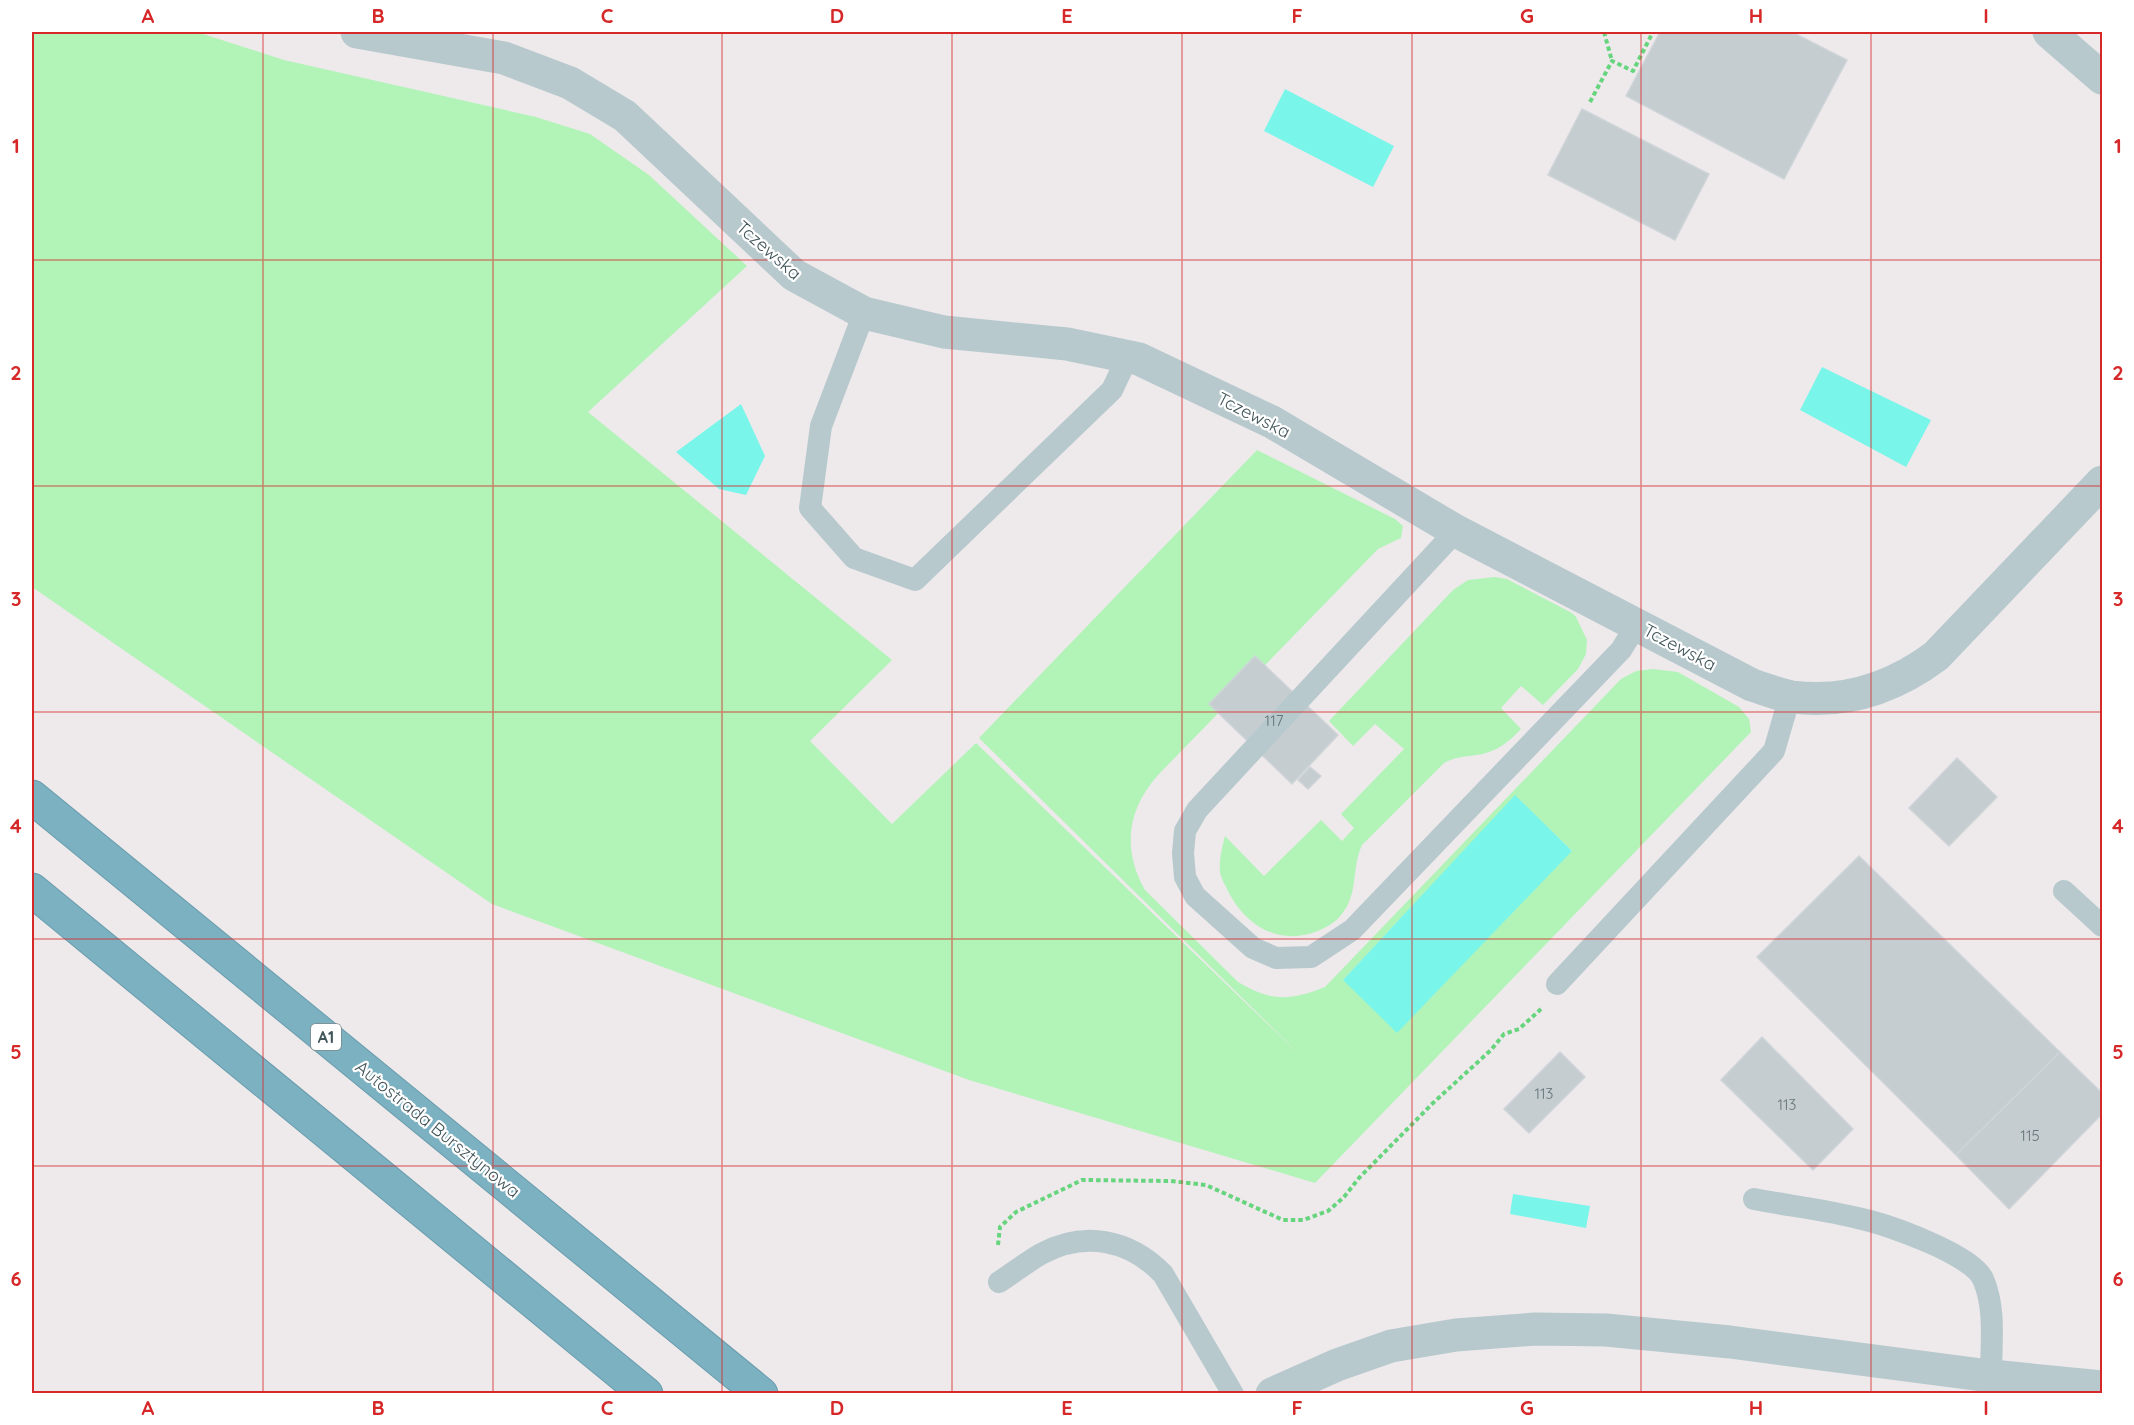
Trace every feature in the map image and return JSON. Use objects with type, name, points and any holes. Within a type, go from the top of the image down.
[{"type":"highway","name":"Autostrada Bursztynowa","points":[[32,797],[761,1394]]},
{"type":"highway","points":[[32,890],[646,1394]]},
{"type":"street","name":"Tczewska","points":[[357,32],[504,58],[570,83],[625,116],[794,275],[864,313],[945,332],[1067,344],[1139,358],[1272,422],[1456,531],[1752,685],[1790,696],[1828,699],[1859,694],[1888,686],[1916,671],[1936,656],[2103,482]]},
{"type":"street","points":[[2049,32],[2103,78]]},
{"type":"street","points":[[1272,1394],[1337,1365],[1391,1346],[1456,1335],[1535,1329],[1606,1330],[1730,1342],[2103,1387]]},
{"type":"lane","points":[[864,313],[821,426],[810,508],[854,558],[915,580],[1112,390],[1128,356]]},
{"type":"lane","points":[[1456,531],[1197,810],[1185,831],[1183,853],[1185,877],[1195,896],[1253,948],[1276,958],[1311,957],[1352,930],[1621,650],[1638,624]]},
{"type":"lane","points":[[1557,984],[1774,751],[1790,696]]},
{"type":"lane","points":[[2064,891],[2103,926]]},
{"type":"lane","points":[[1754,1199],[1864,1219],[1943,1248],[1966,1260],[1983,1278],[1992,1316],[1991,1375]]},
{"type":"lane","points":[[999,1282],[1035,1258],[1060,1246],[1084,1240],[1113,1243],[1140,1254],[1164,1274],[1233,1394]]},
{"type":"path","points":[[1590,102],[1612,61],[1604,32]]},
{"type":"path","points":[[1612,61],[1633,71],[1653,32]]},
{"type":"path","points":[[1035,1258],[1009,1257],[998,1244],[1000,1227],[1016,1212],[1064,1191],[1082,1180],[1171,1181],[1206,1185],[1283,1220],[1303,1220],[1328,1211],[1433,1103],[1491,1050],[1504,1034],[1519,1029],[1550,1002],[1557,984]]},
{"type":"green space","points":[[32,32],[197,32],[284,60],[536,117],[590,134],[649,175],[747,266],[588,412],[892,660],[810,741],[892,824],[976,743],[1308,1063],[979,738],[1257,450],[1395,519],[1403,526],[1401,538],[1378,549],[1158,775],[1148,788],[1134,816],[1131,830],[1133,860],[1145,890],[1238,982],[1250,989],[1271,996],[1291,997],[1325,987],[1621,679],[1636,671],[1653,669],[1678,672],[1739,707],[1749,719],[1751,732],[1315,1183],[969,1080],[492,904],[32,587]],"holes":[[[1515,796],[1572,851],[1344,980]]]},
{"type":"green space","points":[[1495,577],[1507,579],[1576,617],[1587,640],[1586,654],[1578,669],[1543,705],[1521,686],[1501,708],[1521,729],[1516,734],[1506,743],[1489,752],[1456,758],[1444,763],[1362,845],[1351,897],[1342,914],[1332,923],[1312,933],[1286,936],[1274,934],[1253,923],[1236,904],[1221,877],[1220,863],[1225,836],[1264,876],[1321,820],[1342,841],[1354,828],[1341,814],[1404,749],[1375,724],[1353,746],[1329,721],[1453,590],[1468,580]]},
{"type":"water","points":[[1285,89],[1394,146],[1373,187],[1264,131]]},
{"type":"water","points":[[1822,367],[1931,420],[1906,467],[1800,410]]},
{"type":"water","points":[[741,404],[765,456],[746,495],[719,489],[676,452]]},
{"type":"water","points":[[1515,795],[1572,851],[1397,1033],[1343,980]]},
{"type":"water","points":[[1513,1194],[1590,1206],[1586,1228],[1510,1214]]},
{"type":"building","points":[[1660,32],[1792,32],[1847,60],[1784,179],[1626,96]]},
{"type":"building","points":[[1582,109],[1709,174],[1675,240],[1548,175]]},
{"type":"building","points":[[1255,656],[1338,735],[1292,784],[1209,704]]},
{"type":"building","points":[[1957,758],[1997,797],[1949,846],[1909,808]]},
{"type":"building","points":[[1310,767],[1321,776],[1308,789],[1298,780]]},
{"type":"building","points":[[1859,856],[2060,1052],[1956,1155],[1757,957]]},
{"type":"building","points":[[1762,1037],[1853,1129],[1813,1170],[1721,1080]]},
{"type":"building","points":[[1560,1052],[1585,1077],[1529,1133],[1504,1109]]},
{"type":"building","points":[[2060,1052],[2102,1093],[2102,1114],[2009,1209],[1956,1155]]}]
